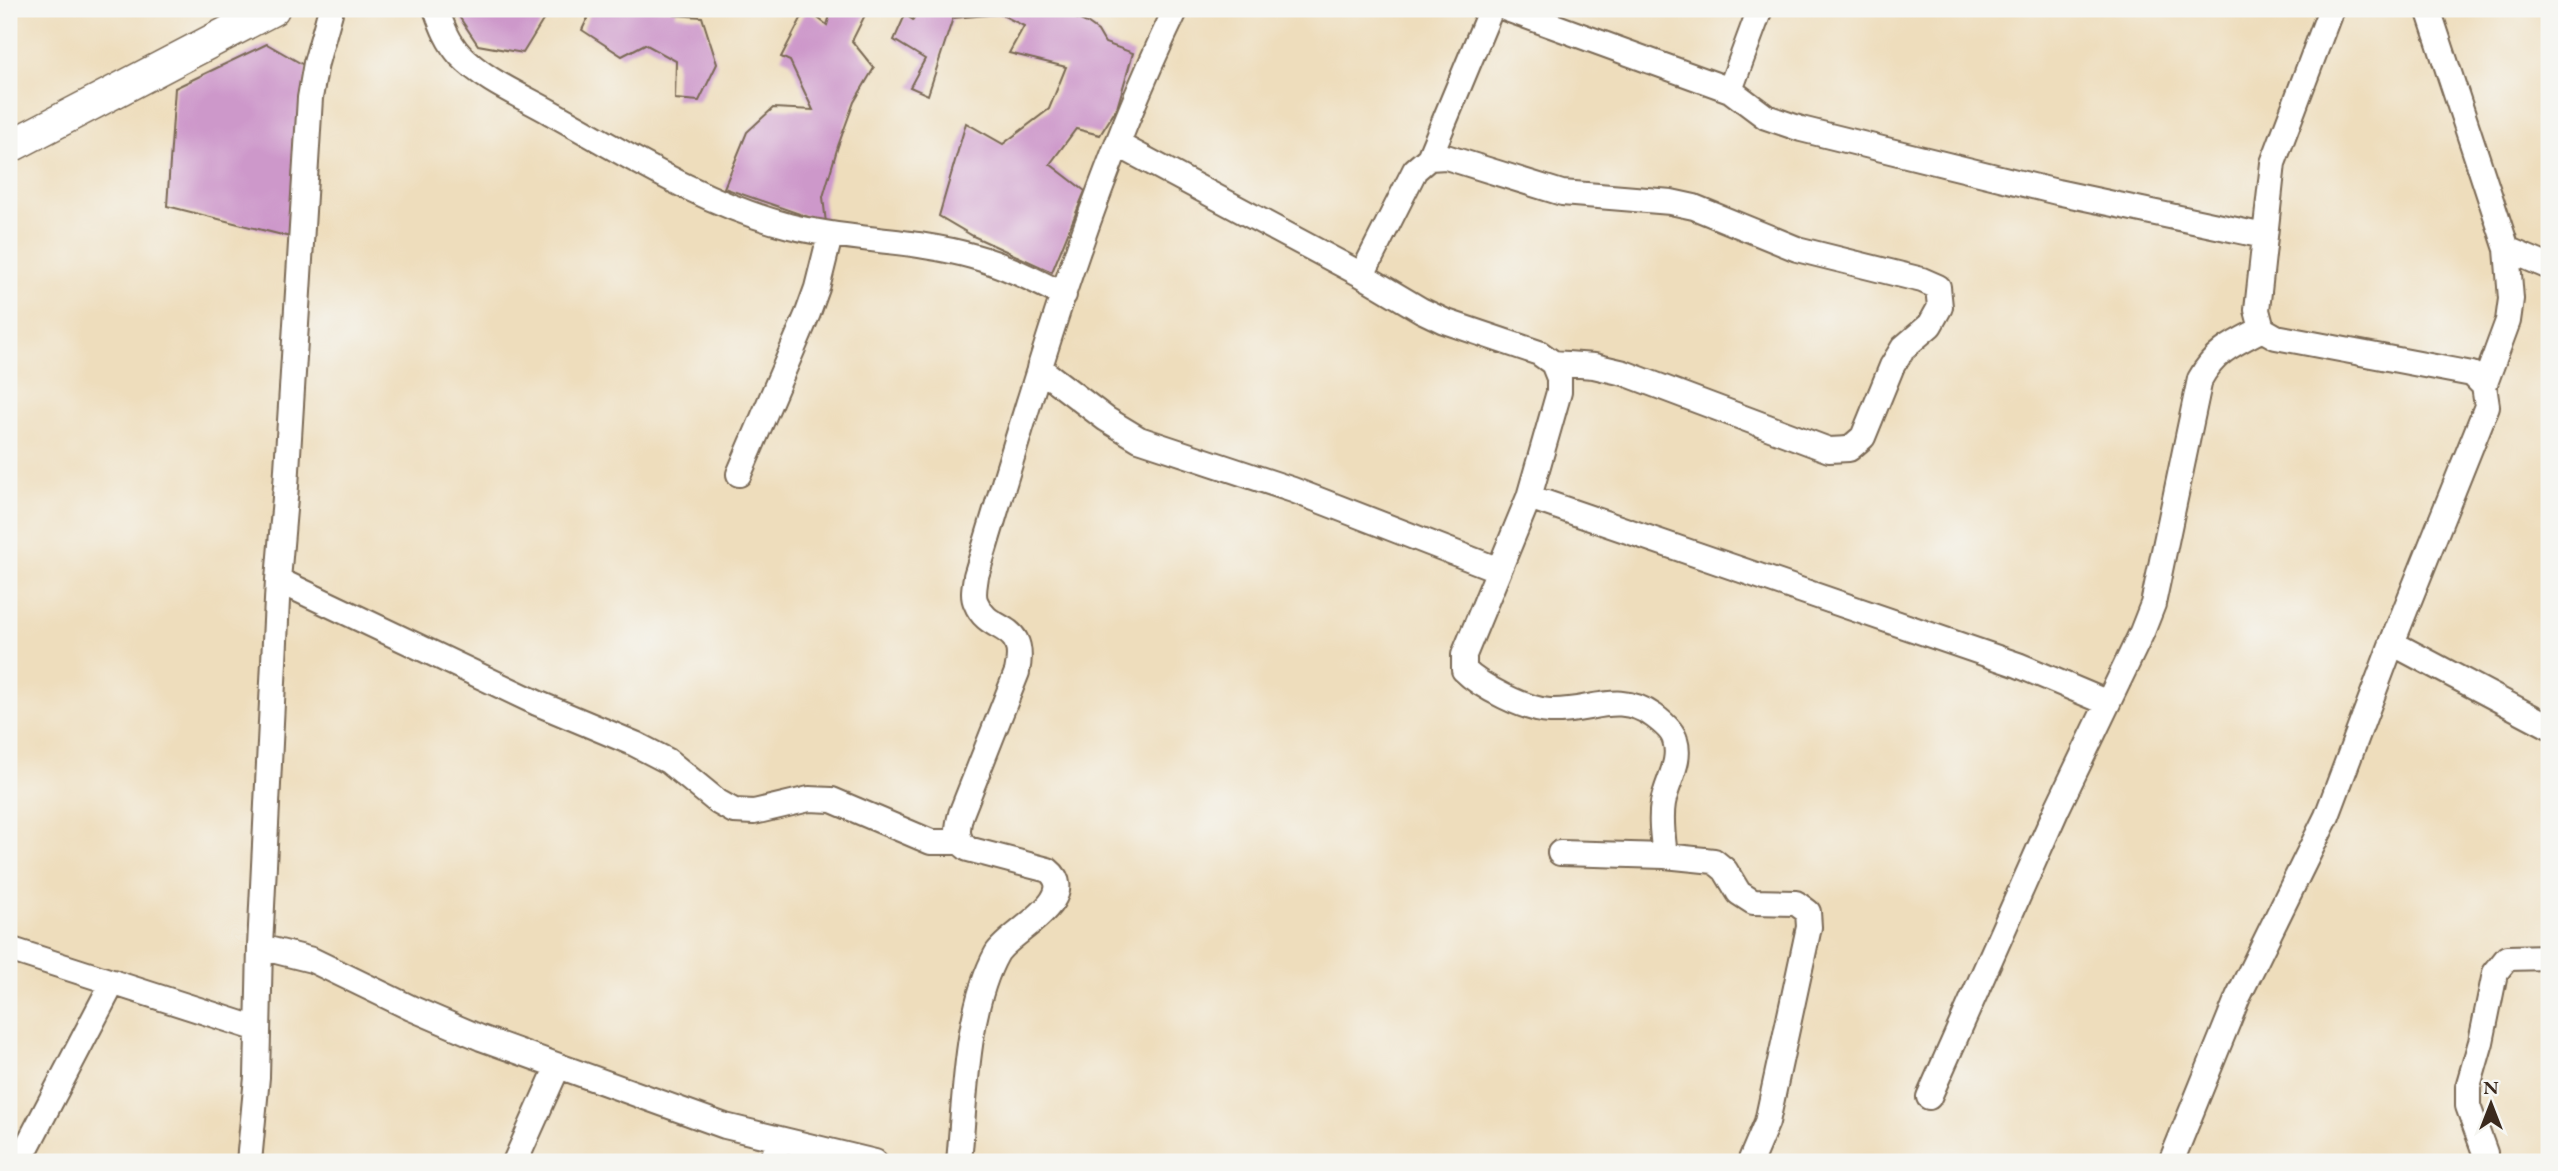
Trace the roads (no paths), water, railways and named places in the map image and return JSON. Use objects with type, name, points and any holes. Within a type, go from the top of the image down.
[{"type":"main road","points":[[9,147],[274,9]]},
{"type":"street","points":[[249,1162],[257,1077],[260,947],[278,580],[310,98],[316,63],[331,9]]},
{"type":"street","points":[[436,9],[443,31],[459,54],[486,76],[649,167],[716,200],[754,216],[830,236],[937,248],[970,255],[1019,272],[1064,295]]},
{"type":"street","points":[[959,1162],[970,1049],[975,1018],[987,976],[999,950],[1009,938],[1045,911],[1052,902],[1057,887],[1055,875],[1048,870],[980,853],[968,849],[960,842],[957,830],[961,814],[1019,661],[1017,640],[976,604],[976,576],[1039,368],[1117,144],[1176,9]]},
{"type":"street","points":[[1362,275],[1415,170],[1429,158],[1491,9]]},
{"type":"street","points":[[1507,9],[1730,90],[1766,117],[1801,129],[2057,192],[2264,236]]},
{"type":"street","points":[[1730,90],[1760,9]]},
{"type":"street","points":[[2331,9],[2273,163],[2257,310],[2262,329],[2276,337],[2472,374],[2484,386]]},
{"type":"street","points":[[2171,1162],[2238,997],[2327,816],[2392,643],[2487,406],[2484,386],[2508,321],[2511,299],[2507,249],[2428,9]]},
{"type":"street","points":[[1117,144],[1444,321],[1539,353],[1553,363],[1594,366],[1624,373],[1829,450],[1849,449],[1863,437],[1892,366],[1903,348],[1930,325],[1940,307],[1938,288],[1922,280],[1797,248],[1694,207],[1671,202],[1562,193],[1446,157],[1429,158]]},
{"type":"street","points":[[738,474],[808,313],[830,236]]},
{"type":"street","points":[[2507,249],[2549,267]]},
{"type":"street","points":[[1928,1097],[2056,811],[2153,604],[2200,379],[2208,363],[2223,350],[2262,329]]},
{"type":"street","points":[[1553,363],[1559,378],[1559,392],[1529,497],[1464,655],[1464,670],[1476,682],[1530,707],[1550,711],[1620,702],[1641,707],[1661,721],[1675,738],[1678,758],[1664,800],[1661,822],[1665,856]]},
{"type":"street","points":[[1039,368],[1105,419],[1139,439],[1293,491],[1499,570]]},
{"type":"street","points":[[1529,497],[2018,665],[2108,703]]},
{"type":"street","points":[[278,580],[537,704],[635,744],[668,761],[718,802],[734,811],[754,812],[809,799],[832,800],[931,842],[960,842]]},
{"type":"street","points":[[2392,643],[2549,726]]},
{"type":"street","points":[[1560,853],[1665,856],[1714,861],[1725,870],[1739,893],[1753,902],[1796,903],[1808,912],[1809,927],[1767,1122],[1750,1162]]},
{"type":"street","points":[[260,947],[312,960],[481,1038],[725,1126],[776,1151],[875,1162]]},
{"type":"street","points":[[9,949],[258,1029]]},
{"type":"street","points":[[2484,1162],[2485,1153],[2468,1106],[2468,1087],[2481,1042],[2494,973],[2507,958],[2549,957]]},
{"type":"street","points":[[19,1162],[113,982]]},
{"type":"street","points":[[515,1162],[558,1066]]}]
